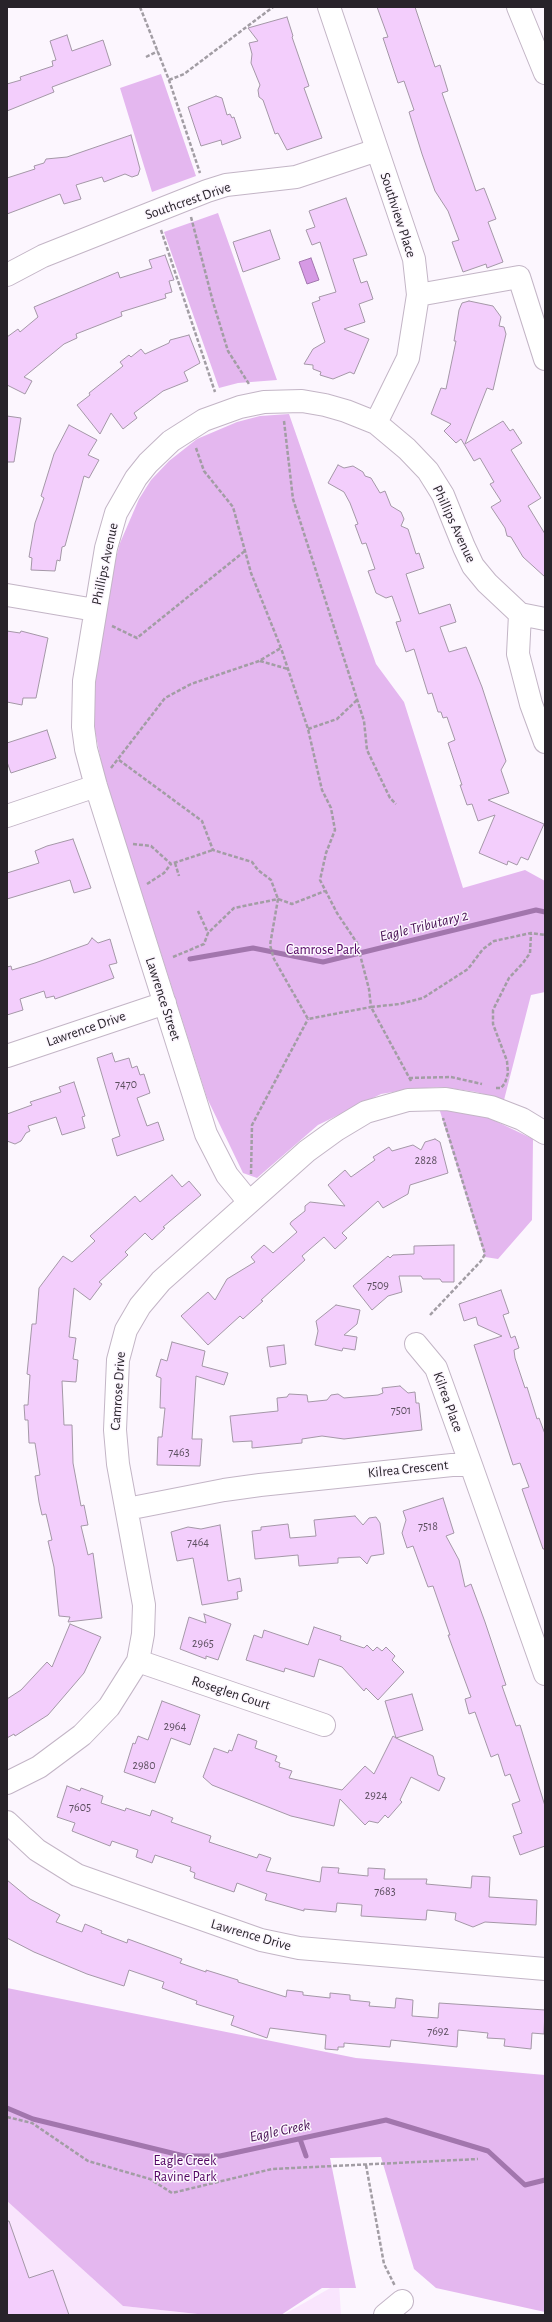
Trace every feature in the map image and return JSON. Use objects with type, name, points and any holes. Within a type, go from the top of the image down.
[{"type":"street","name":"Southview Place","points":[[329,7],[414,259],[418,295],[408,358],[376,423]]},
{"type":"street","points":[[518,7],[545,73]]},
{"type":"street","name":"Southcrest Drive","points":[[7,275],[44,256],[207,191],[226,185],[296,177],[377,150]]},
{"type":"street","points":[[418,295],[519,277],[545,359]]},
{"type":"street","name":"Phillips Avenue","points":[[102,778],[85,742],[82,703],[95,610],[110,532],[125,495],[148,463],[171,441],[189,429],[222,413],[264,402],[302,401],[346,410],[376,423],[407,449],[428,471],[443,495],[464,547],[474,566],[487,583],[520,614],[545,620]]},
{"type":"street","points":[[7,595],[95,610]]},
{"type":"street","points":[[520,614],[518,654],[531,704],[545,742]]},
{"type":"street","points":[[7,816],[102,778]]},
{"type":"street","name":"Lawrence Street","points":[[102,778],[165,1003],[206,1134],[227,1175],[249,1202]]},
{"type":"street","name":"Lawrence Drive","points":[[7,1056],[165,1003]]},
{"type":"street","name":"Camrose Drive","points":[[7,1783],[39,1767],[82,1735],[109,1707],[138,1661],[143,1634],[144,1605],[118,1464],[115,1430],[118,1360],[126,1330],[140,1306],[161,1281],[323,1138],[355,1117],[380,1106],[420,1098],[446,1099],[491,1107],[522,1119],[545,1133]]},
{"type":"street","name":"Kilrea Place","points":[[416,1344],[436,1368],[471,1465]]},
{"type":"street","name":"Kilrea Crescent","points":[[127,1509],[260,1485],[452,1465],[471,1465]]},
{"type":"street","points":[[471,1465],[545,1674]]},
{"type":"street","name":"Roseglen Court","points":[[138,1661],[324,1725]]},
{"type":"street","name":"Lawrence Drive","points":[[7,1822],[37,1850],[77,1876],[261,1940],[299,1948],[545,1969]]},
{"type":"street","points":[[385,2315],[402,2300]]},
{"type":"path","points":[[140,7],[169,80],[201,176]]},
{"type":"path","points":[[169,80],[184,74],[273,7]]},
{"type":"path","points":[[146,57],[158,51]]},
{"type":"path","points":[[191,215],[212,302],[228,351],[249,384]]},
{"type":"path","points":[[160,227],[215,392]]},
{"type":"path","points":[[284,421],[293,499],[364,721],[367,750],[390,798],[396,804]]},
{"type":"path","points":[[196,447],[204,471],[233,507],[258,592],[281,648],[308,729],[322,790],[335,822],[336,830],[326,853],[320,880],[325,891],[357,943],[363,963],[371,1007],[420,1098]]},
{"type":"path","points":[[110,625],[137,638],[246,550]]},
{"type":"path","points":[[102,778],[119,760],[165,698],[191,684],[259,661],[281,648]]},
{"type":"path","points":[[259,661],[288,669]]},
{"type":"path","points":[[308,729],[337,719],[357,700]]},
{"type":"path","points":[[119,760],[202,821],[213,850]]},
{"type":"path","points":[[132,844],[151,846],[171,864]]},
{"type":"path","points":[[146,884],[164,874],[171,864],[213,850],[252,862],[258,870],[271,880],[278,899],[270,945],[274,959],[308,1019]]},
{"type":"path","points":[[175,863],[180,876]]},
{"type":"path","points":[[173,957],[204,944],[208,933],[234,908],[278,899],[292,904],[325,891]]},
{"type":"path","points":[[198,911],[208,933]]},
{"type":"path","points":[[308,1019],[371,1007],[400,1004],[422,998],[468,969],[483,949],[494,941],[531,934],[545,935]]},
{"type":"path","points":[[409,1078],[451,1077],[495,1088],[500,1088],[505,1083],[508,1073],[506,1061],[493,1024],[493,1010],[509,978],[523,963],[530,952],[531,934]]},
{"type":"path","points":[[251,1181],[252,1125],[308,1019]]},
{"type":"path","points":[[430,1315],[481,1261],[485,1254],[442,1115]]},
{"type":"path","points":[[7,2117],[32,2123],[88,2161],[150,2179],[172,2193],[272,2169],[478,2159]]},
{"type":"path","points":[[366,2165],[384,2264],[402,2300]]},
{"type":"shaded area","points":[[311,258],[319,280],[307,284],[299,262]]},
{"type":"shaded area","points":[[7,2201],[123,2306],[207,2315],[7,2315]]},
{"type":"shaded area","points":[[339,2283],[341,2315],[283,2315]]},
{"type":"green space","points":[[161,74],[196,176],[152,192],[120,88]]},
{"type":"green space","points":[[218,213],[277,380],[238,383],[219,388],[164,232]]},
{"type":"green space","name":"Camrose Park","points":[[289,414],[376,664],[404,702],[463,888],[525,870],[545,881],[545,992],[531,995],[504,1100],[476,1092],[442,1087],[411,1089],[381,1094],[318,1125],[257,1178],[243,1173],[207,1098],[103,771],[93,721],[95,670],[115,561],[120,543],[139,499],[151,480],[169,461],[197,439],[237,422],[260,416]]},
{"type":"green space","points":[[439,1108],[487,1117],[533,1139],[532,1220],[498,1259],[485,1257]]},
{"type":"green space","name":"Eagle Creek Ravine Park","points":[[7,1988],[356,2058],[545,2075],[545,2312],[436,2288],[414,2269],[381,2157],[330,2158],[356,2288],[322,2288],[281,2315],[207,2315],[123,2306],[7,2201]]},
{"type":"building","points":[[377,7],[415,7],[435,67],[440,65],[448,91],[442,93],[476,191],[484,188],[496,219],[488,222],[503,262],[487,268],[486,264],[463,272],[452,242],[459,240],[448,211],[435,191],[409,112],[414,110],[404,81],[398,83],[383,38],[388,37]]},
{"type":"building","points":[[287,17],[293,36],[292,37],[309,86],[304,88],[322,138],[287,150],[278,133],[275,134],[263,100],[259,97],[258,90],[260,85],[251,63],[252,54],[249,43],[258,41],[248,28]]},
{"type":"building","points":[[67,35],[72,51],[103,40],[111,65],[52,87],[54,92],[7,111],[7,84],[21,80],[20,77],[53,66],[52,61],[56,60],[50,41]]},
{"type":"building","points":[[216,96],[222,98],[227,115],[230,114],[232,118],[234,117],[241,138],[222,145],[221,140],[201,146],[188,107]]},
{"type":"building","points":[[131,135],[140,169],[138,175],[132,177],[125,174],[104,182],[102,177],[76,185],[81,199],[64,204],[60,194],[7,214],[7,178],[35,169],[34,166],[44,163],[46,159],[67,157]]},
{"type":"building","points":[[346,198],[367,255],[353,259],[361,283],[367,281],[373,299],[359,304],[365,322],[344,329],[369,339],[354,374],[350,372],[333,379],[320,375],[321,372],[313,369],[313,365],[304,364],[313,349],[325,342],[312,303],[320,300],[319,297],[336,292],[320,242],[312,245],[306,230],[315,227],[309,211]]},
{"type":"building","points":[[270,230],[280,259],[243,272],[233,242]]},
{"type":"building","points":[[165,255],[174,280],[169,281],[172,292],[165,294],[166,298],[121,312],[122,316],[76,334],[77,338],[64,344],[24,377],[32,381],[25,394],[7,385],[7,337],[18,329],[20,332],[38,317],[34,307],[118,272],[120,278],[152,268],[149,260]]},
{"type":"building","points":[[469,301],[493,306],[501,317],[499,326],[504,327],[506,334],[493,390],[487,388],[465,444],[503,421],[510,431],[513,429],[522,443],[511,450],[541,498],[528,506],[545,534],[545,577],[523,557],[511,537],[507,536],[505,528],[491,507],[501,501],[490,484],[494,482],[480,458],[474,461],[461,439],[456,443],[444,431],[451,424],[431,414],[441,388],[446,389],[456,341],[454,341],[459,310],[462,303]]},
{"type":"building","points":[[189,335],[200,363],[184,372],[188,381],[163,391],[134,413],[137,418],[123,429],[111,413],[100,434],[77,405],[90,395],[89,393],[123,366],[120,362],[129,355],[131,357],[141,349],[145,354],[169,343],[170,340]]},
{"type":"building","points":[[7,416],[21,418],[14,462],[7,462]]},
{"type":"building","points":[[69,425],[97,440],[88,455],[99,460],[89,478],[84,476],[65,546],[62,547],[60,561],[57,560],[55,571],[31,570],[32,558],[29,557],[35,523],[44,498],[41,496],[54,454]]},
{"type":"building","points":[[338,465],[344,468],[353,466],[363,472],[365,476],[371,478],[380,493],[385,491],[391,506],[401,512],[404,519],[401,526],[408,529],[416,554],[419,553],[424,568],[406,574],[419,614],[450,604],[456,622],[440,627],[449,652],[466,647],[482,687],[506,761],[501,770],[509,793],[488,800],[544,824],[528,860],[521,857],[517,865],[508,861],[507,865],[479,853],[495,815],[478,821],[472,804],[467,805],[448,743],[455,740],[447,717],[443,718],[441,712],[438,712],[432,693],[428,694],[414,649],[406,652],[396,622],[401,621],[392,596],[386,598],[376,593],[368,571],[375,569],[366,543],[362,544],[355,525],[358,524],[350,503],[344,492],[328,483]]},
{"type":"building","points":[[7,631],[20,633],[21,631],[48,638],[36,698],[23,698],[22,705],[7,702]]},
{"type":"building","points":[[47,730],[56,758],[11,773],[7,762],[7,743]]},
{"type":"building","points":[[73,839],[91,888],[74,893],[70,880],[7,899],[7,873],[39,863],[35,851]]},
{"type":"building","points":[[92,938],[98,943],[110,939],[117,963],[109,965],[114,978],[55,999],[54,996],[46,998],[44,991],[20,999],[23,1010],[7,1015],[7,967],[11,966],[12,970],[35,963],[88,944]]},
{"type":"building","points":[[112,1053],[115,1062],[129,1058],[132,1068],[137,1066],[140,1075],[144,1074],[150,1093],[137,1098],[147,1126],[158,1122],[164,1140],[117,1156],[112,1139],[120,1136],[97,1058]]},
{"type":"building","points":[[74,1082],[85,1116],[82,1117],[85,1128],[62,1135],[56,1117],[28,1126],[30,1131],[26,1133],[21,1141],[15,1144],[7,1141],[7,1114],[32,1105],[30,1102],[61,1092],[59,1087]]},
{"type":"building","points":[[435,1139],[440,1142],[448,1173],[410,1185],[408,1194],[383,1208],[378,1201],[342,1233],[347,1238],[335,1249],[324,1237],[302,1256],[305,1260],[261,1300],[263,1301],[243,1319],[240,1316],[208,1345],[181,1316],[208,1292],[215,1300],[227,1279],[255,1262],[251,1257],[264,1245],[273,1253],[297,1232],[290,1224],[305,1211],[305,1206],[310,1202],[345,1206],[328,1185],[345,1170],[351,1177],[375,1160],[373,1157],[389,1147],[392,1151],[413,1145],[421,1150],[425,1142]]},
{"type":"building","points":[[172,1175],[182,1187],[189,1181],[201,1195],[163,1227],[165,1228],[152,1240],[145,1233],[125,1252],[128,1255],[99,1282],[102,1284],[90,1300],[74,1288],[69,1337],[76,1338],[73,1359],[78,1360],[76,1382],[62,1381],[64,1425],[72,1425],[73,1463],[81,1506],[84,1505],[88,1525],[81,1526],[88,1555],[93,1553],[102,1618],[68,1622],[70,1617],[59,1616],[54,1567],[48,1541],[52,1540],[46,1514],[42,1515],[39,1502],[35,1476],[40,1475],[35,1443],[29,1443],[28,1420],[25,1420],[24,1405],[28,1405],[30,1375],[27,1374],[32,1324],[36,1324],[39,1288],[63,1256],[72,1262],[95,1241],[90,1236],[135,1196],[140,1202]]},
{"type":"building","points":[[454,1245],[454,1282],[442,1282],[440,1279],[423,1279],[421,1276],[399,1276],[402,1292],[388,1296],[372,1310],[353,1286],[388,1256],[390,1258],[393,1255],[414,1254],[414,1246]]},
{"type":"building","points":[[501,1290],[509,1313],[503,1315],[511,1338],[515,1336],[519,1348],[514,1350],[515,1358],[525,1388],[527,1387],[537,1419],[539,1418],[545,1434],[545,1549],[543,1549],[522,1489],[529,1487],[520,1463],[513,1465],[474,1345],[502,1336],[478,1325],[476,1317],[464,1321],[459,1304]]},
{"type":"building","points":[[336,1305],[360,1310],[357,1324],[344,1335],[357,1337],[355,1350],[343,1348],[342,1351],[315,1345],[318,1331],[316,1321]]},
{"type":"building","points":[[172,1342],[205,1351],[202,1366],[228,1373],[224,1385],[196,1376],[192,1439],[202,1439],[200,1466],[157,1465],[158,1437],[162,1437],[165,1408],[160,1408],[161,1378],[156,1376],[161,1359],[167,1361]]},
{"type":"building","points":[[284,1345],[286,1364],[270,1367],[267,1347]]},
{"type":"building","points":[[400,1386],[408,1393],[415,1392],[416,1403],[419,1403],[422,1430],[344,1439],[322,1436],[302,1439],[302,1443],[252,1448],[252,1441],[233,1442],[230,1416],[278,1411],[277,1398],[287,1397],[289,1394],[307,1395],[308,1402],[327,1400],[331,1395],[338,1394],[344,1398],[378,1395],[383,1393],[382,1388]]},
{"type":"building","points":[[443,1498],[454,1533],[446,1536],[459,1560],[465,1587],[471,1584],[485,1622],[506,1685],[502,1686],[516,1726],[520,1725],[545,1806],[545,1846],[520,1855],[513,1836],[522,1833],[512,1804],[520,1801],[510,1774],[505,1776],[498,1754],[491,1757],[475,1712],[469,1714],[465,1699],[471,1697],[448,1635],[450,1635],[433,1586],[428,1587],[413,1546],[407,1548],[402,1533],[406,1520],[403,1511]]},
{"type":"building","points":[[355,1516],[363,1525],[369,1518],[376,1517],[380,1523],[384,1554],[371,1556],[367,1564],[360,1557],[338,1558],[338,1563],[299,1566],[298,1555],[255,1559],[252,1531],[261,1530],[261,1527],[288,1524],[290,1538],[316,1536],[314,1520]]},
{"type":"building","points":[[220,1525],[228,1581],[240,1578],[242,1591],[237,1592],[238,1599],[202,1605],[193,1558],[177,1561],[171,1532],[188,1527],[201,1529]]},
{"type":"building","points":[[204,1614],[231,1624],[218,1660],[206,1656],[206,1659],[180,1649],[189,1617],[206,1623]]},
{"type":"building","points":[[70,1624],[101,1637],[84,1673],[48,1715],[15,1736],[14,1734],[7,1738],[7,1699],[21,1690],[47,1662],[52,1667]]},
{"type":"building","points":[[314,1627],[341,1636],[340,1640],[364,1648],[367,1645],[373,1651],[377,1647],[382,1651],[386,1647],[395,1656],[392,1660],[404,1672],[378,1700],[366,1688],[364,1691],[342,1667],[319,1659],[314,1677],[285,1668],[284,1672],[246,1660],[254,1635],[262,1638],[264,1630],[308,1645]]},
{"type":"building","points":[[412,1694],[423,1730],[396,1738],[385,1701]]},
{"type":"building","points":[[162,1701],[200,1715],[190,1745],[171,1738],[155,1783],[124,1772],[133,1743],[135,1744],[138,1736],[148,1740]]},
{"type":"building","points":[[238,1734],[257,1741],[255,1748],[277,1756],[275,1761],[280,1763],[279,1767],[292,1771],[289,1778],[342,1790],[365,1766],[374,1774],[393,1736],[433,1756],[438,1775],[445,1778],[439,1791],[411,1777],[400,1800],[402,1802],[388,1818],[385,1815],[378,1823],[369,1821],[365,1825],[340,1799],[334,1826],[291,1816],[212,1785],[203,1777],[214,1748],[228,1753],[229,1750],[232,1751]]},
{"type":"building","points":[[67,1786],[80,1791],[81,1788],[103,1796],[101,1803],[125,1811],[126,1808],[150,1816],[152,1810],[173,1818],[171,1822],[211,1836],[209,1842],[257,1858],[259,1854],[271,1858],[266,1871],[320,1882],[322,1867],[339,1868],[338,1873],[368,1876],[368,1868],[385,1869],[384,1879],[427,1879],[426,1884],[471,1888],[472,1876],[490,1877],[489,1897],[537,1900],[536,1925],[485,1922],[473,1927],[455,1920],[456,1913],[427,1910],[426,1920],[361,1916],[362,1905],[337,1903],[336,1912],[304,1909],[304,1911],[265,1900],[267,1894],[237,1883],[234,1892],[194,1878],[195,1873],[190,1871],[191,1867],[155,1855],[152,1863],[136,1857],[138,1850],[112,1841],[110,1846],[72,1831],[75,1823],[57,1817]]},
{"type":"building","points":[[7,1880],[30,1899],[60,1915],[56,1922],[82,1932],[85,1924],[102,1931],[101,1933],[127,1943],[128,1939],[182,1959],[180,1963],[206,1972],[206,1970],[238,1980],[238,1982],[286,1997],[287,1990],[303,1992],[303,1995],[330,1998],[330,1993],[350,1995],[350,2000],[370,2002],[369,2006],[395,2008],[396,1998],[413,2000],[412,2016],[438,2018],[439,2003],[545,2010],[544,2034],[532,2033],[531,2049],[504,2046],[505,2039],[487,2038],[488,2033],[458,2030],[457,2047],[391,2040],[390,2047],[344,2043],[344,2047],[338,2047],[338,2050],[325,2049],[326,2035],[270,2028],[267,2038],[231,2025],[234,2016],[196,2004],[197,2001],[162,1988],[164,1982],[129,1970],[124,1986],[87,1974],[34,1952],[7,1938]]},
{"type":"building","points":[[7,2221],[9,2221],[29,2278],[53,2270],[69,2315],[7,2315]]},
{"type":"waterway","name":"Eagle Tributary 2","points":[[190,959],[253,948],[323,962],[536,910],[545,912]]},
{"type":"waterway","name":"Eagle Creek","points":[[7,2108],[33,2119],[184,2156],[220,2156],[386,2120],[488,2151],[525,2185],[545,2180]]},
{"type":"waterway","points":[[300,2139],[306,2156]]}]
